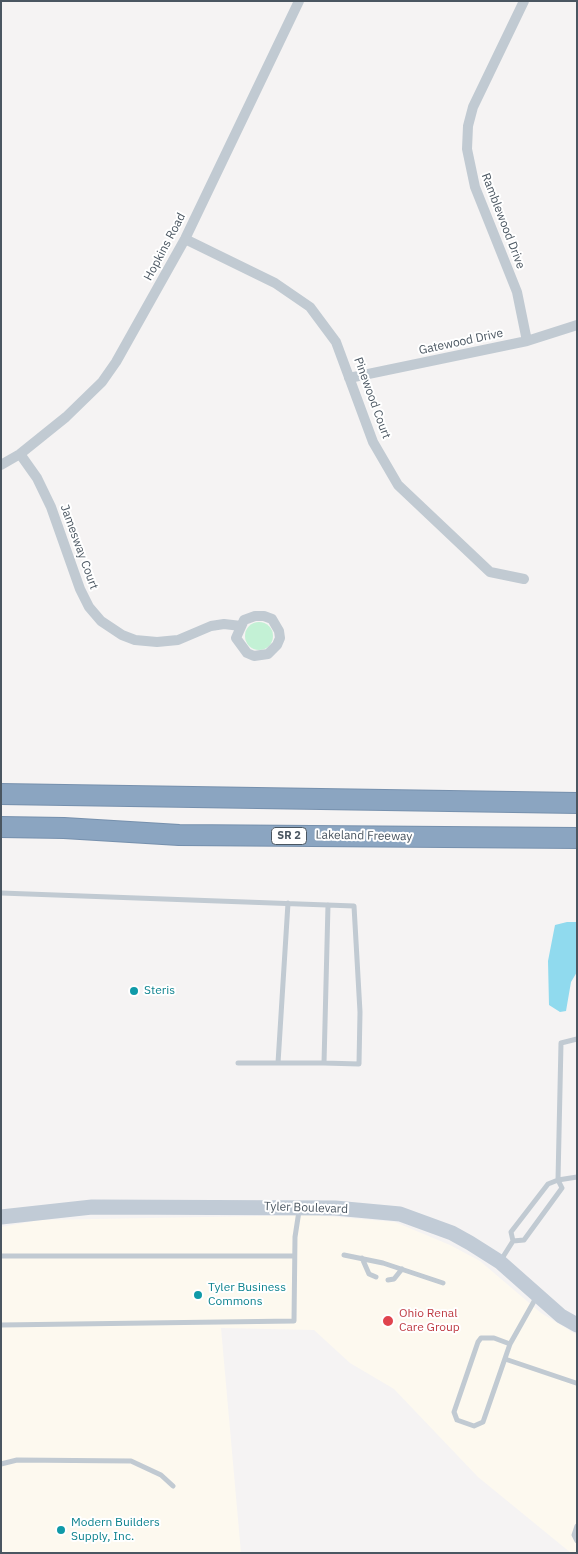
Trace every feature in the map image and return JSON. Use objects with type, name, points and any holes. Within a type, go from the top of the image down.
[{"type":"highway","points":[[1,794],[577,803]]},
{"type":"highway","name":"Lakeland Freeway","points":[[1,827],[64,828],[179,835],[577,838]]},
{"type":"street","name":"Hopkins Road","points":[[1,466],[20,454],[66,417],[102,382],[136,328],[185,239],[299,1]]},
{"type":"street","name":"Ramblewood Drive","points":[[524,1],[473,107],[468,126],[467,149],[475,187],[517,292],[526,341]]},
{"type":"street","name":"Pinewood Court","points":[[185,239],[275,283],[310,306],[336,342],[373,442],[398,485],[490,572],[524,579]]},
{"type":"street","name":"Gatewood Drive","points":[[349,378],[526,341],[577,326]]},
{"type":"street","name":"Jamesway Court","points":[[20,454],[37,478],[51,507],[80,589],[89,607],[100,620],[122,635],[136,640],[157,642],[178,640],[218,624],[241,626]]},
{"type":"street","name":"Jamesway Court","points":[[255,616],[264,616],[276,624],[280,638],[277,645],[268,654],[254,656],[247,653],[236,638],[241,626],[244,620],[255,616]]},
{"type":"street","name":"Tyler Boulevard","points":[[1,1217],[92,1207],[299,1208],[400,1214],[452,1233],[500,1262],[561,1316],[577,1325]]},
{"type":"lane","points":[[1,893],[354,906],[360,1012],[359,1064],[238,1063]]},
{"type":"lane","points":[[278,1063],[288,903]]},
{"type":"lane","points":[[324,1063],[328,905]]},
{"type":"lane","points":[[513,1242],[524,1240],[562,1188],[558,1180],[561,1043],[577,1039]]},
{"type":"lane","points":[[500,1262],[513,1242],[511,1232],[548,1184],[558,1180],[577,1177]]},
{"type":"lane","points":[[1,1325],[294,1321],[294,1256],[299,1208]]},
{"type":"lane","points":[[344,1255],[402,1269],[443,1283]]},
{"type":"lane","points":[[1,1256],[294,1256]]},
{"type":"lane","points":[[362,1258],[369,1274],[376,1277]]},
{"type":"lane","points":[[388,1280],[394,1279],[402,1269]]},
{"type":"lane","points":[[510,1344],[494,1338],[482,1338],[478,1342],[454,1412],[457,1420],[474,1426],[483,1422],[510,1344],[537,1296]]},
{"type":"lane","points":[[505,1359],[576,1383]]},
{"type":"lane","points":[[1,1464],[17,1460],[130,1461],[161,1475],[173,1486]]},
{"type":"lane","points":[[577,1526],[574,1535],[577,1541]]},
{"type":"shaded area","points":[[315,1215],[395,1222],[450,1245],[480,1261],[541,1313],[577,1335],[577,1553],[571,1553],[478,1477],[394,1389],[350,1363],[314,1330],[221,1328],[241,1553],[1,1553],[1,1227],[40,1220]]},
{"type":"green space","points":[[259,622],[269,626],[273,636],[269,646],[259,650],[249,646],[245,636],[249,626]]},
{"type":"water","points":[[577,922],[577,972],[571,982],[566,1011],[560,1012],[549,1005],[548,961],[555,925]]},
{"type":"place","name":"Steris","points":[[134,991]]},
{"type":"place","name":"Tyler Business Commons","points":[[198,1295]]},
{"type":"place","name":"Ohio Renal Care Group","points":[[388,1321]]},
{"type":"place","name":"Modern Builders Supply, Inc.","points":[[61,1530]]}]
